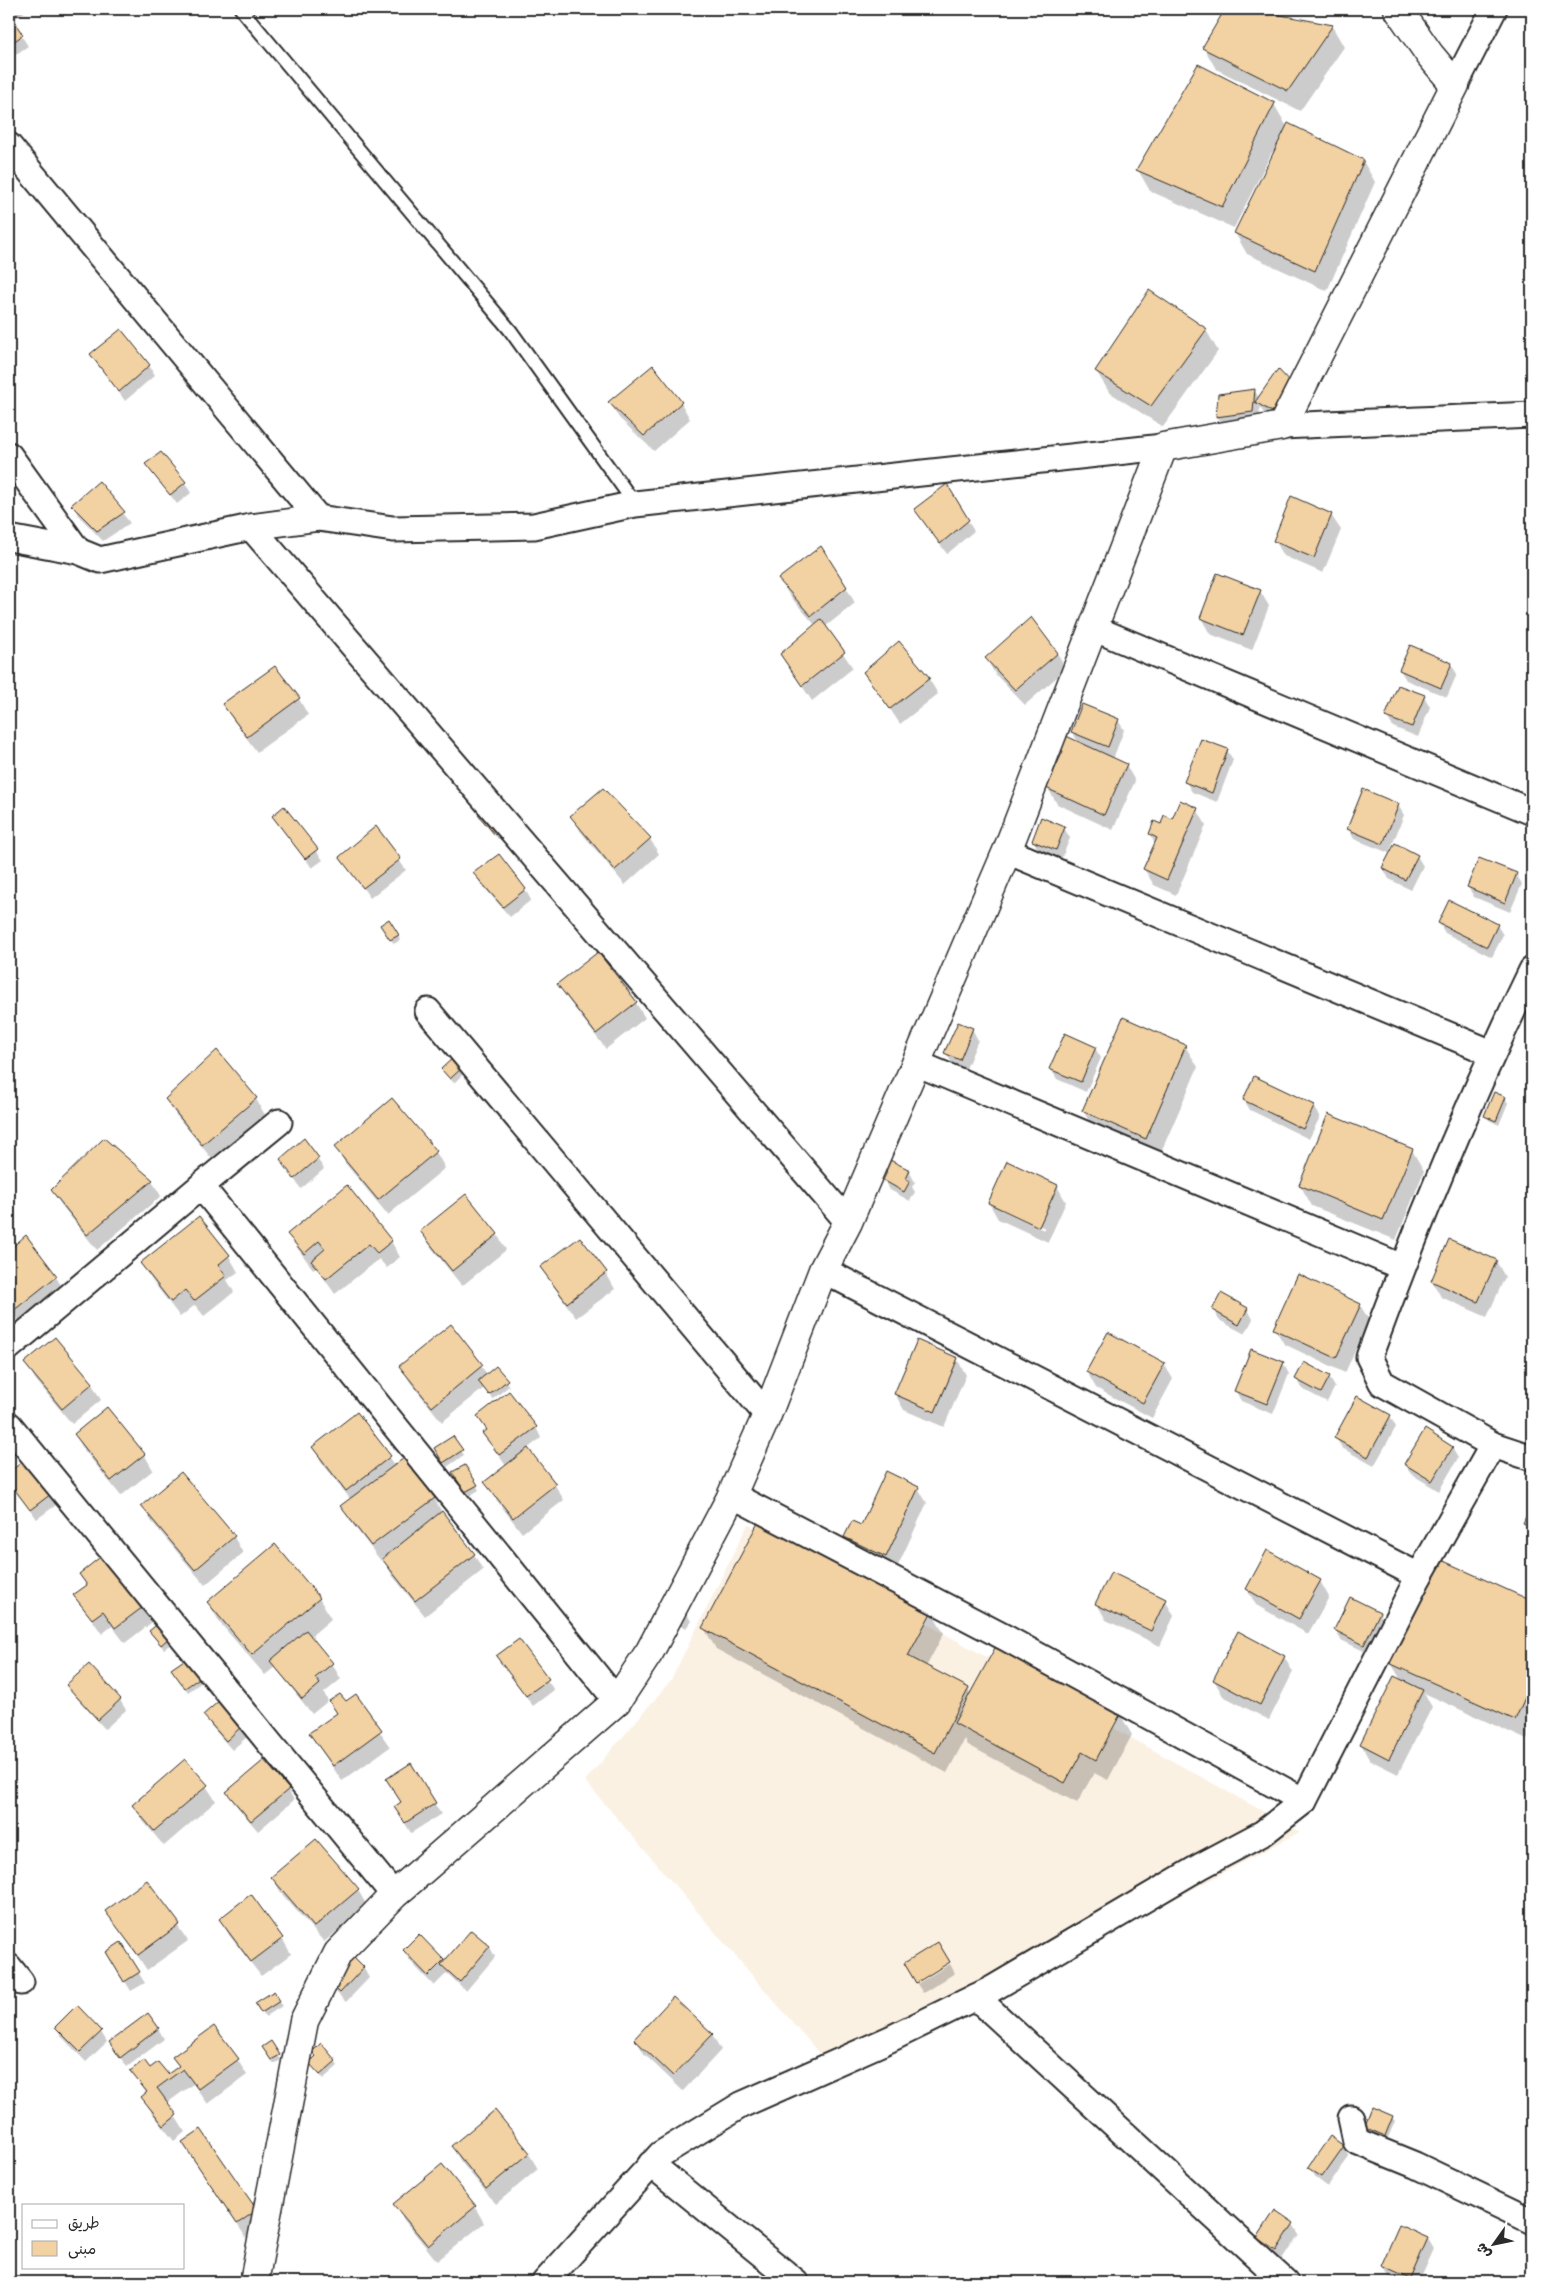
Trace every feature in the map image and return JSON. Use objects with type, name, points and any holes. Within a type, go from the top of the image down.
[{"type":"street","points":[[1398,9],[1430,55],[1455,85]]},
{"type":"street","points":[[1282,426],[1494,9]]},
{"type":"street","points":[[9,146],[318,518]]},
{"type":"street","points":[[9,538],[78,551],[100,560],[251,527],[318,518],[393,529],[534,526],[636,504],[1163,447],[1282,426],[1532,415]]},
{"type":"street","points":[[254,2282],[304,2021],[338,1952],[394,1895],[616,1701],[650,1651],[732,1495],[767,1414],[823,1270],[848,1222],[1007,851],[1163,447]]},
{"type":"street","points":[[9,455],[78,551]]},
{"type":"street","points":[[251,527],[848,1222]]},
{"type":"street","points":[[1093,628],[1532,812]]},
{"type":"street","points":[[1007,851],[1492,1053]]},
{"type":"street","points":[[1532,970],[1492,1053],[1402,1267],[1369,1357],[1382,1383],[1493,1445],[1532,1458]]},
{"type":"street","points":[[428,1011],[767,1414]]},
{"type":"street","points":[[916,1063],[1402,1267]]},
{"type":"street","points":[[9,1347],[279,1122]]},
{"type":"street","points":[[202,1186],[616,1701]]},
{"type":"street","points":[[823,1270],[1419,1576]]},
{"type":"street","points":[[9,1425],[394,1895]]},
{"type":"street","points":[[545,2282],[661,2154],[741,2105],[890,2039],[976,1997],[1201,1866],[1262,1833],[1304,1801],[1419,1576],[1493,1445]]},
{"type":"street","points":[[732,1495],[1006,1638],[1304,1801]]},
{"type":"street","points":[[976,1997],[1284,2282]]},
{"type":"street","points":[[1351,2118],[1356,2141],[1414,2165],[1532,2221]]},
{"type":"street","points":[[651,2164],[796,2282]]},
{"type":"lane","points":[[241,9],[510,330],[636,504]]},
{"type":"shaded area","points":[[748,1524],[1300,1832],[997,1994],[836,2073],[585,1781],[671,1680]]},
{"type":"building","points":[[1225,9],[1249,9],[1333,25],[1288,91],[1202,48]]},
{"type":"building","points":[[9,14],[23,35],[9,45]]},
{"type":"building","points":[[1198,64],[1275,103],[1222,207],[1136,170]]},
{"type":"building","points":[[1288,123],[1364,160],[1315,271],[1234,233]]},
{"type":"building","points":[[1149,290],[1207,329],[1151,406],[1095,371]]},
{"type":"building","points":[[121,329],[150,365],[119,392],[90,354]]},
{"type":"building","points":[[653,365],[682,402],[644,436],[608,402]]},
{"type":"building","points":[[1278,369],[1291,383],[1272,412],[1255,402]]},
{"type":"building","points":[[1255,389],[1253,412],[1216,417],[1218,394]]},
{"type":"building","points":[[161,452],[186,482],[170,495],[145,464]]},
{"type":"building","points":[[99,481],[125,512],[97,531],[71,505]]},
{"type":"building","points":[[947,484],[969,520],[940,544],[914,509]]},
{"type":"building","points":[[1291,496],[1332,514],[1314,558],[1273,541]]},
{"type":"building","points":[[821,546],[847,587],[811,616],[778,579]]},
{"type":"building","points":[[1217,573],[1261,590],[1243,635],[1200,618]]},
{"type":"building","points":[[1031,617],[1058,653],[1015,690],[985,658]]},
{"type":"building","points":[[821,619],[845,652],[802,686],[780,654]]},
{"type":"building","points":[[899,641],[930,678],[890,709],[863,672]]},
{"type":"building","points":[[1410,645],[1452,663],[1441,688],[1399,670]]},
{"type":"building","points":[[275,666],[300,698],[247,737],[222,704]]},
{"type":"building","points":[[1398,685],[1425,695],[1412,727],[1385,717]]},
{"type":"building","points":[[1082,704],[1119,719],[1108,747],[1071,732]]},
{"type":"building","points":[[1064,735],[1127,764],[1104,815],[1046,788],[1063,751],[1058,748]]},
{"type":"building","points":[[1201,739],[1228,749],[1212,793],[1184,782]]},
{"type":"building","points":[[603,788],[651,838],[615,870],[570,816]]},
{"type":"building","points":[[1363,789],[1399,804],[1383,844],[1347,829]]},
{"type":"building","points":[[1180,800],[1198,808],[1167,880],[1143,869],[1157,838],[1149,834],[1154,821],[1161,824],[1164,815],[1172,819]]},
{"type":"building","points":[[284,806],[318,849],[305,859],[272,816]]},
{"type":"building","points":[[487,808],[503,828],[495,835],[478,815]]},
{"type":"building","points":[[1041,817],[1065,827],[1056,850],[1032,841]]},
{"type":"building","points":[[376,826],[401,859],[363,888],[339,857]]},
{"type":"building","points":[[1395,843],[1418,855],[1405,880],[1382,868]]},
{"type":"building","points":[[499,854],[526,889],[503,907],[473,873]]},
{"type":"building","points":[[1479,858],[1517,873],[1505,903],[1467,887]]},
{"type":"building","points":[[1449,900],[1498,924],[1487,947],[1438,923]]},
{"type":"building","points":[[389,919],[399,935],[390,940],[380,925]]},
{"type":"building","points":[[598,952],[637,1002],[596,1034],[557,984]]},
{"type":"building","points":[[1123,1017],[1186,1045],[1146,1139],[1082,1111]]},
{"type":"building","points":[[958,1022],[973,1028],[960,1060],[944,1053]]},
{"type":"building","points":[[1065,1033],[1096,1047],[1081,1082],[1049,1069]]},
{"type":"building","points":[[217,1050],[257,1098],[202,1145],[165,1099]]},
{"type":"building","points":[[455,1056],[464,1066],[450,1079],[441,1069]]},
{"type":"building","points":[[1254,1076],[1315,1105],[1303,1129],[1243,1100]]},
{"type":"building","points":[[1494,1092],[1506,1097],[1496,1121],[1484,1116]]},
{"type":"building","points":[[392,1098],[437,1151],[378,1200],[334,1147]]},
{"type":"building","points":[[1328,1114],[1413,1149],[1383,1220],[1299,1185]]},
{"type":"building","points":[[104,1138],[153,1180],[87,1235],[51,1190]]},
{"type":"building","points":[[304,1138],[319,1158],[294,1179],[280,1159]]},
{"type":"building","points":[[888,1159],[910,1170],[906,1179],[910,1181],[904,1192],[883,1180],[887,1172],[882,1170]]},
{"type":"building","points":[[1007,1161],[1058,1185],[1039,1227],[988,1203]]},
{"type":"building","points":[[347,1185],[392,1241],[377,1253],[369,1244],[326,1279],[311,1261],[325,1249],[319,1241],[304,1254],[287,1234]]},
{"type":"building","points":[[466,1194],[498,1234],[452,1271],[420,1231]]},
{"type":"building","points":[[199,1216],[230,1255],[218,1265],[226,1276],[194,1301],[185,1290],[171,1302],[140,1263]]},
{"type":"building","points":[[26,1235],[57,1276],[13,1311],[9,1305],[9,1250]]},
{"type":"building","points":[[580,1237],[607,1272],[567,1303],[540,1267]]},
{"type":"building","points":[[1449,1239],[1497,1260],[1478,1302],[1431,1281]]},
{"type":"building","points":[[1298,1274],[1361,1304],[1336,1358],[1273,1329]]},
{"type":"building","points":[[1221,1293],[1248,1308],[1239,1325],[1212,1310]]},
{"type":"building","points":[[451,1324],[483,1365],[432,1407],[399,1366]]},
{"type":"building","points":[[1108,1332],[1165,1363],[1143,1403],[1086,1372]]},
{"type":"building","points":[[55,1337],[93,1383],[62,1409],[24,1363]]},
{"type":"building","points":[[917,1340],[958,1358],[935,1412],[894,1394]]},
{"type":"building","points":[[1251,1349],[1284,1362],[1267,1404],[1234,1391]]},
{"type":"building","points":[[1304,1362],[1330,1376],[1321,1393],[1295,1379]]},
{"type":"building","points":[[496,1366],[508,1380],[489,1395],[478,1381]]},
{"type":"building","points":[[509,1391],[537,1427],[499,1455],[482,1433],[487,1430],[477,1416]]},
{"type":"building","points":[[1357,1396],[1391,1415],[1368,1457],[1334,1438]]},
{"type":"building","points":[[107,1407],[145,1454],[111,1481],[74,1434]]},
{"type":"building","points":[[357,1412],[391,1456],[346,1491],[312,1447]]},
{"type":"building","points":[[1425,1429],[1453,1447],[1432,1481],[1404,1464]]},
{"type":"building","points":[[453,1436],[463,1450],[443,1463],[434,1448]]},
{"type":"building","points":[[528,1448],[556,1484],[513,1518],[484,1482]]},
{"type":"building","points":[[404,1458],[435,1498],[371,1546],[340,1506]]},
{"type":"building","points":[[25,1460],[51,1494],[30,1510],[9,1482],[9,1472]]},
{"type":"building","points":[[465,1465],[478,1485],[465,1492],[452,1472]]},
{"type":"building","points":[[886,1471],[919,1487],[886,1557],[844,1537],[852,1521],[861,1525]]},
{"type":"building","points":[[181,1472],[235,1536],[195,1570],[141,1506]]},
{"type":"building","points":[[1532,1504],[1532,1527],[1523,1523]]},
{"type":"building","points":[[442,1511],[475,1554],[415,1601],[382,1559]]},
{"type":"building","points":[[760,1519],[932,1611],[908,1656],[969,1688],[935,1753],[702,1628]]},
{"type":"building","points":[[275,1544],[320,1598],[252,1655],[207,1602]]},
{"type":"building","points":[[1267,1550],[1321,1580],[1299,1619],[1246,1589]]},
{"type":"building","points":[[104,1554],[143,1607],[115,1628],[103,1611],[92,1619],[73,1595],[87,1585],[79,1574]]},
{"type":"building","points":[[1437,1558],[1532,1601],[1532,1682],[1515,1720],[1389,1663]]},
{"type":"building","points":[[1111,1572],[1166,1599],[1151,1631],[1095,1604]]},
{"type":"building","points":[[1350,1597],[1380,1612],[1364,1645],[1334,1630]]},
{"type":"building","points":[[159,1623],[170,1637],[161,1645],[149,1631]]},
{"type":"building","points":[[306,1630],[333,1663],[315,1678],[320,1684],[302,1699],[270,1661]]},
{"type":"building","points":[[1238,1631],[1285,1656],[1260,1705],[1213,1680]]},
{"type":"building","points":[[519,1639],[549,1679],[526,1696],[496,1656]]},
{"type":"building","points":[[996,1646],[1121,1713],[1096,1760],[1082,1752],[1065,1783],[954,1723]]},
{"type":"building","points":[[187,1658],[201,1677],[185,1688],[171,1669]]},
{"type":"building","points":[[89,1664],[121,1699],[98,1720],[66,1685]]},
{"type":"building","points":[[1394,1676],[1423,1690],[1389,1759],[1360,1744]]},
{"type":"building","points":[[340,1694],[346,1701],[356,1694],[382,1730],[333,1766],[309,1733],[337,1713],[329,1701]]},
{"type":"building","points":[[220,1700],[242,1726],[226,1741],[203,1715]]},
{"type":"building","points":[[185,1759],[208,1785],[154,1831],[132,1805]]},
{"type":"building","points":[[264,1760],[289,1789],[251,1821],[226,1792]]},
{"type":"building","points":[[411,1763],[436,1803],[405,1823],[394,1807],[401,1802],[386,1779]]},
{"type":"building","points":[[316,1839],[359,1889],[314,1927],[271,1877]]},
{"type":"building","points":[[147,1880],[180,1924],[138,1955],[105,1911]]},
{"type":"building","points":[[251,1894],[283,1938],[251,1962],[219,1919]]},
{"type":"building","points":[[471,1930],[490,1946],[460,1982],[441,1965]]},
{"type":"building","points":[[419,1934],[444,1960],[428,1976],[403,1950]]},
{"type":"building","points":[[121,1942],[140,1972],[124,1982],[106,1952]]},
{"type":"building","points":[[938,1942],[950,1962],[916,1983],[904,1963]]},
{"type":"building","points":[[352,1955],[364,1967],[340,1993],[328,1981]]},
{"type":"building","points":[[274,1991],[280,2001],[261,2013],[255,2003]]},
{"type":"building","points":[[673,1997],[713,2034],[673,2076],[634,2039]]},
{"type":"building","points":[[77,2005],[102,2031],[80,2052],[55,2027]]},
{"type":"building","points":[[148,2013],[159,2028],[120,2058],[109,2042]]},
{"type":"building","points":[[214,2026],[239,2059],[198,2089],[183,2069],[157,2088],[177,2115],[164,2126],[141,2097],[147,2092],[130,2071],[144,2060],[150,2068],[158,2062],[168,2074],[179,2066],[172,2057]]},
{"type":"building","points":[[271,2041],[280,2055],[271,2060],[262,2047]]},
{"type":"building","points":[[321,2043],[336,2061],[320,2075],[309,2063],[316,2056],[312,2052]]},
{"type":"building","points":[[1372,2107],[1393,2116],[1385,2136],[1364,2127]]},
{"type":"building","points":[[495,2110],[530,2153],[486,2189],[451,2146]]},
{"type":"building","points":[[201,2129],[257,2210],[237,2224],[182,2142]]},
{"type":"building","points":[[1330,2136],[1344,2146],[1322,2177],[1308,2168]]},
{"type":"building","points":[[442,2164],[476,2206],[428,2246],[393,2204]]},
{"type":"building","points":[[1275,2210],[1294,2223],[1276,2251],[1257,2238]]},
{"type":"building","points":[[1399,2225],[1428,2238],[1410,2279],[1381,2266]]}]
